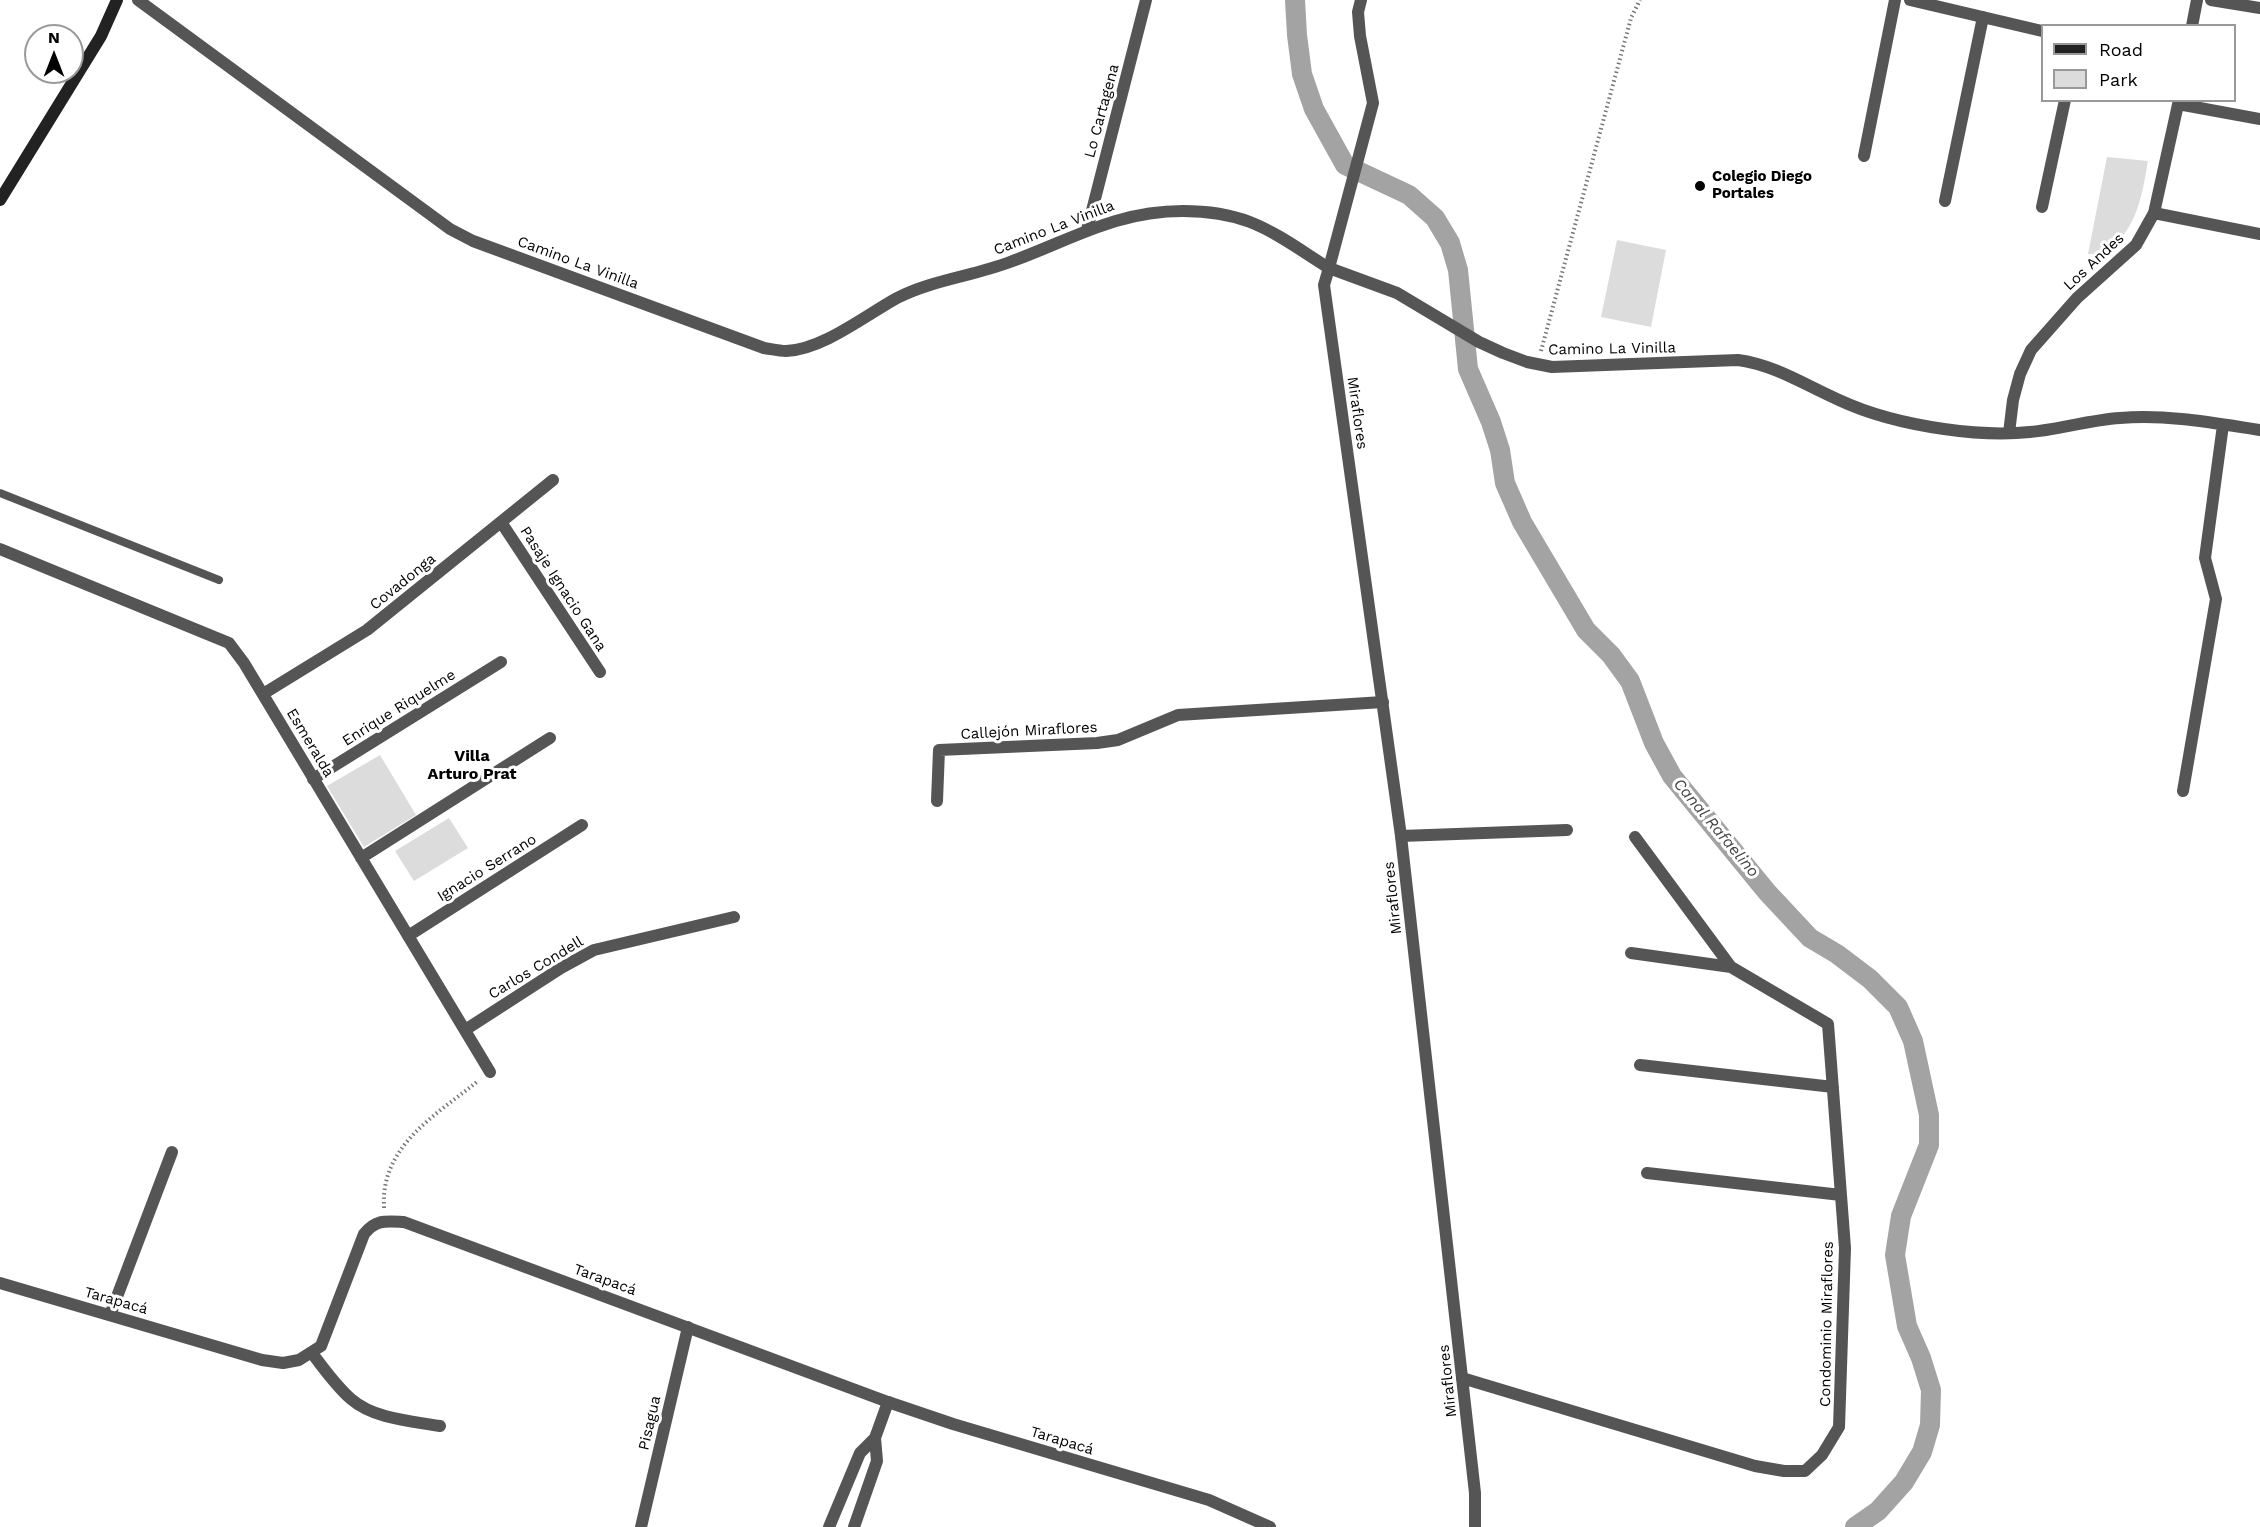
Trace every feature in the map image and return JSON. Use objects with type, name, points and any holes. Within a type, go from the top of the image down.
[{"type":"main road","points":[[0,200],[101,36],[117,0]]},
{"type":"street","name":"Camino La Vinilla","points":[[138,0],[450,229],[484,245],[764,348],[785,351],[804,348],[914,291],[1007,263],[1118,219],[1151,212],[1212,213],[1250,222],[1329,268],[1397,293],[1503,354],[1552,367],[1738,360],[1760,363],[1841,401],[1868,411],[1943,429],[2030,432],[2119,418],[2145,417],[2175,418],[2260,430]]},
{"type":"street","name":"Lo Cartagena","points":[[1087,230],[1146,0]]},
{"type":"street","name":"Miraflores","points":[[1361,0],[1358,12],[1360,36],[1373,103],[1324,285],[1401,836],[1475,1492],[1475,1527]]},
{"type":"street","points":[[1864,156],[1895,0]]},
{"type":"street","points":[[1910,0],[2041,31]]},
{"type":"street","points":[[2192,24],[2197,0]]},
{"type":"street","points":[[2211,0],[2260,8]]},
{"type":"street","points":[[1945,201],[1983,17]]},
{"type":"street","points":[[2042,207],[2065,102]]},
{"type":"street","points":[[2178,102],[2260,119]]},
{"type":"street","name":"Los Andes","points":[[2009,433],[2013,400],[2020,374],[2031,350],[2077,298],[2136,245],[2154,213],[2178,102]]},
{"type":"street","points":[[2154,213],[2260,234]]},
{"type":"street","points":[[2184,791],[2216,599],[2205,558],[2223,425]]},
{"type":"street","name":"Covadonga","points":[[262,694],[367,630],[553,480]]},
{"type":"street","name":"Pasaje Ignacio Gana","points":[[501,522],[600,672]]},
{"type":"street","name":"Esmeralda","points":[[0,549],[229,643],[314,778],[490,1072]]},
{"type":"street","name":"Enrique Riquelme","points":[[314,778],[501,662]]},
{"type":"street","name":"Callejón Miraflores","points":[[937,801],[939,750],[1096,743],[1118,740],[1178,715],[1383,702]]},
{"type":"street","points":[[361,858],[550,738]]},
{"type":"street","name":"Ignacio Serrano","points":[[408,936],[582,825]]},
{"type":"street","points":[[1401,836],[1567,830]]},
{"type":"street","points":[[1635,837],[1731,967]]},
{"type":"street","name":"Carlos Condell","points":[[465,1030],[561,968],[594,950],[734,917]]},
{"type":"street","name":"Condominio Miraflores","points":[[1462,1378],[1755,1466],[1784,1471],[1805,1471],[1822,1455],[1839,1427],[1845,1248],[1828,1024],[1731,967],[1630,953]]},
{"type":"street","points":[[1640,1065],[1833,1087]]},
{"type":"street","points":[[110,1315],[172,1152]]},
{"type":"street","points":[[1647,1173],[1841,1195]]},
{"type":"street","points":[[385,1221],[371,1225],[364,1234],[321,1346],[312,1353],[340,1389],[369,1411],[440,1426]]},
{"type":"street","name":"Tarapacá","points":[[385,1221],[404,1222],[888,1402],[953,1424],[1209,1500],[1270,1527]]},
{"type":"street","name":"Tarapacá","points":[[0,1283],[262,1360],[283,1363],[299,1360],[312,1353]]},
{"type":"street","name":"Pisagua","points":[[641,1527],[688,1327]]},
{"type":"street","points":[[829,1527],[860,1453],[875,1438],[888,1402]]},
{"type":"street","points":[[854,1527],[878,1461],[875,1438]]},
{"type":"lane","points":[[0,493],[219,580]]},
{"type":"path","points":[[1538,364],[1631,18],[1640,0]]},
{"type":"path","points":[[385,1221],[386,1179],[396,1156],[411,1134],[490,1072]]},
{"type":"green space","points":[[2107,157],[2148,161],[2140,201],[2124,235],[2104,255],[2088,254]]},
{"type":"green space","points":[[1617,240],[1666,250],[1651,327],[1601,317]]},
{"type":"green space","points":[[380,755],[416,815],[364,847],[327,786]]},
{"type":"green space","points":[[449,818],[468,848],[414,881],[395,851]]},
{"type":"waterway","name":"Canal Rafaelino","points":[[1295,0],[1302,74],[1314,109],[1345,165],[1409,195],[1435,218],[1450,243],[1458,270],[1468,369],[1491,422],[1500,450],[1505,483],[1522,522],[1586,630],[1611,655],[1630,681],[1654,743],[1672,776],[1767,892],[1810,938],[1837,954],[1870,979],[1898,1007],[1913,1041],[1929,1115],[1929,1145],[1901,1216],[1895,1255],[1907,1326],[1921,1358],[1931,1390],[1930,1425],[1922,1452],[1904,1482],[1878,1511],[1855,1527]]},
{"type":"place","name":"Colegio Diego Portales","points":[[1700,186]]},
{"type":"district","name":"Villa Arturo Prat","points":[[472,765]]}]
